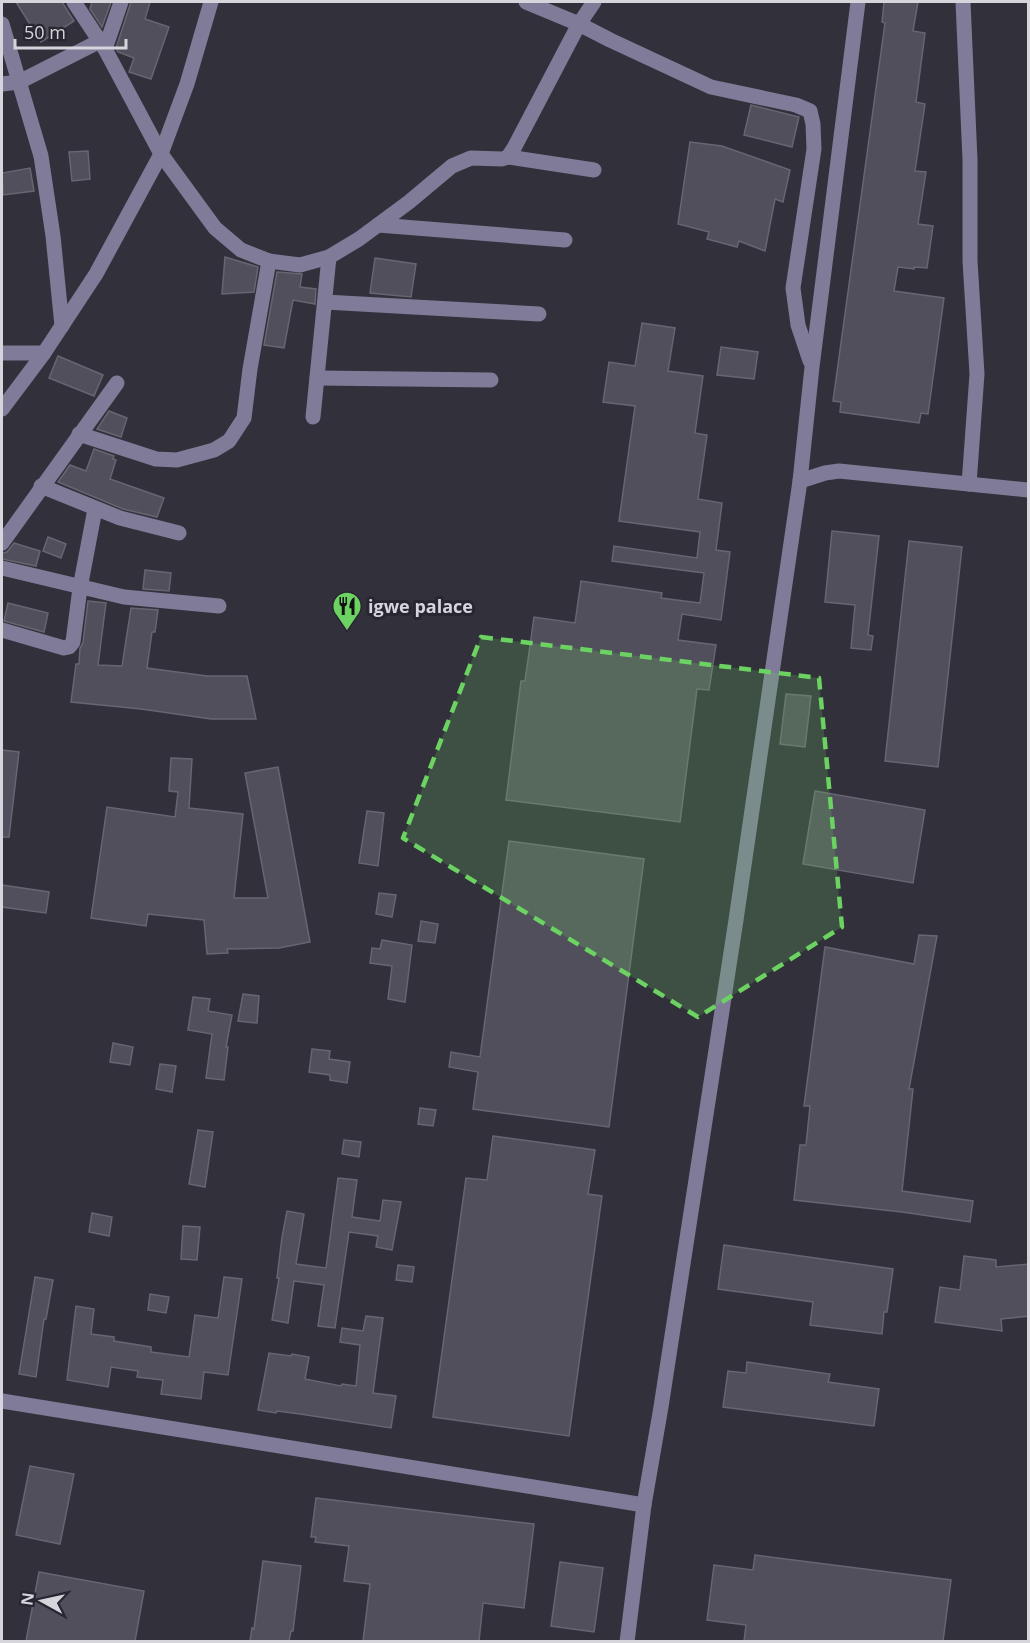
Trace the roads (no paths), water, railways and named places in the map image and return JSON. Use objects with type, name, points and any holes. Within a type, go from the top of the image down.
[{"type":"street","points":[[74,2],[102,45],[161,154],[215,228],[241,250],[269,261],[300,265],[329,257],[359,239],[410,202],[452,166],[471,158],[502,159],[508,157],[594,170]]},
{"type":"street","points":[[2,84],[19,82],[102,45],[121,2]]},
{"type":"street","points":[[2,409],[44,353],[96,274],[161,154],[187,84],[211,2]]},
{"type":"street","points":[[526,2],[579,24],[711,87],[796,105],[810,111],[814,149],[793,288],[798,325],[812,367]]},
{"type":"street","points":[[508,157],[579,24],[594,2]]},
{"type":"street","points":[[627,1641],[644,1505],[729,966],[800,481],[858,2]]},
{"type":"street","points":[[963,2],[970,160],[970,261],[977,374],[969,484]]},
{"type":"street","points":[[2,24],[41,156],[53,236],[62,326]]},
{"type":"street","points":[[378,225],[564,240]]},
{"type":"street","points":[[313,417],[329,257]]},
{"type":"street","points":[[79,434],[156,459],[177,460],[214,450],[229,441],[244,418],[269,261]]},
{"type":"street","points":[[325,302],[538,314]]},
{"type":"street","points":[[2,353],[44,353]]},
{"type":"street","points":[[317,378],[491,380]]},
{"type":"street","points":[[2,543],[117,383]]},
{"type":"street","points":[[800,481],[839,471],[1029,490]]},
{"type":"street","points":[[41,486],[120,518],[178,532]]},
{"type":"street","points":[[2,630],[64,648],[73,642],[80,588],[95,509]]},
{"type":"street","points":[[2,568],[124,597],[219,606]]},
{"type":"street","points":[[2,1401],[644,1505]]},
{"type":"place","name":"igwe palace","points":[[347,632]]}]
